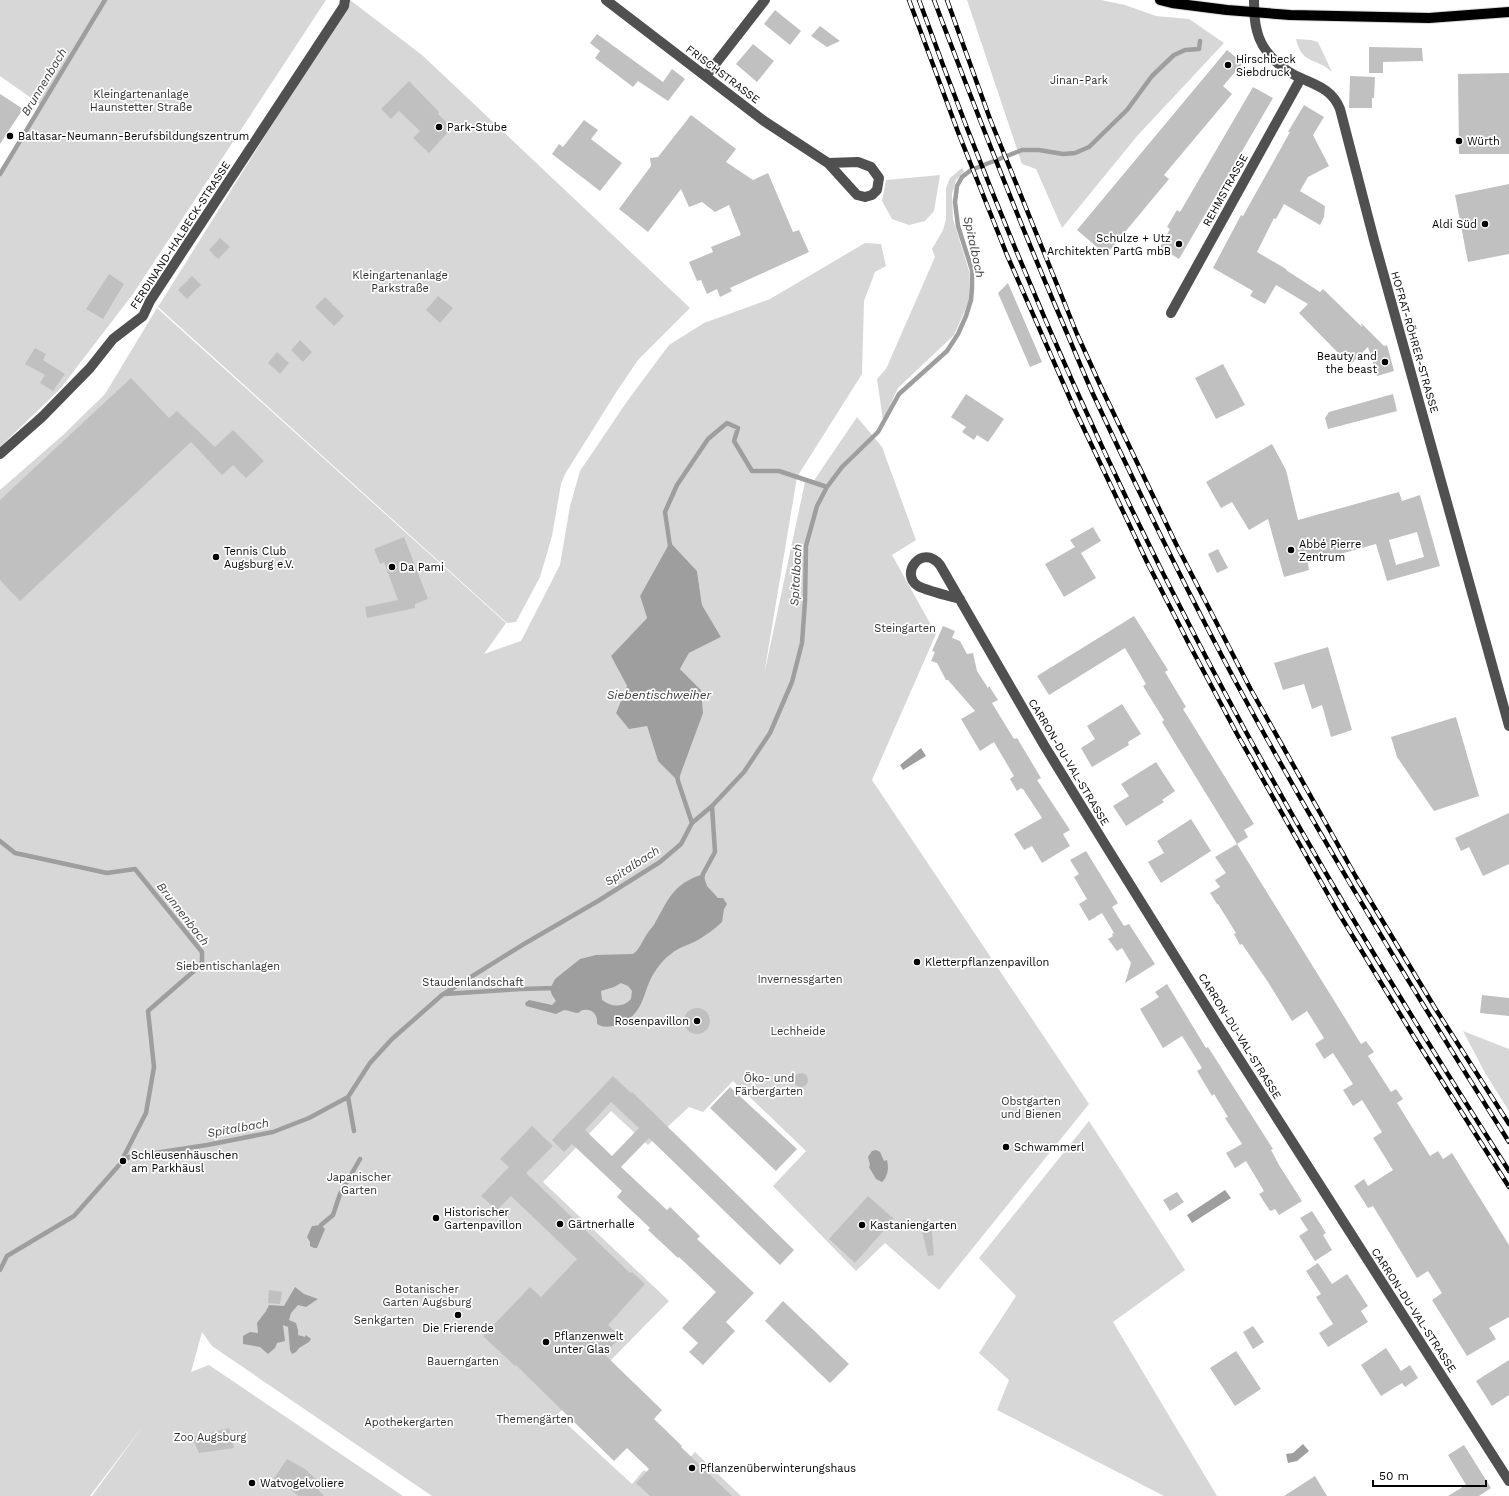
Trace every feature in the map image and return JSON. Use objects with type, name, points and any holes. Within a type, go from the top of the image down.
[{"type":"main road","points":[[1160,0],[1172,3],[1254,12],[1337,16],[1429,18],[1509,12]]},
{"type":"street","name":"FERDINAND-HALBECK-STRASSE","points":[[0,454],[42,417],[90,368],[113,339],[143,316],[150,301],[344,6],[345,0]]},
{"type":"street","name":"FRISCHSTRASSE","points":[[606,0],[764,121],[828,163],[858,195],[865,197],[872,195],[877,190],[879,178],[871,167],[858,162],[828,163]]},
{"type":"street","points":[[706,76],[765,0]]},
{"type":"street","name":"HOFRAT-RÖHRER-STRASSE","points":[[1254,0],[1257,32],[1268,54],[1301,78],[1320,86],[1330,93],[1338,102],[1374,240],[1509,726]]},
{"type":"street","name":"REHMSTRASSE","points":[[1171,313],[1301,78]]},
{"type":"street","name":"CARRON-DU-VAL-STRASSE","points":[[960,599],[919,586],[912,578],[912,568],[914,563],[928,557],[937,561],[960,599],[1044,745],[1106,846],[1222,1032],[1509,1481]]},
{"type":"green space","name":"Kleingartenanlage Haunstetter Straße","points":[[0,0],[326,0],[133,294],[60,389],[0,447],[0,170],[41,105],[0,76]]},
{"type":"green space","name":"Kleingartenanlage Parkstraße","points":[[350,0],[422,55],[690,308],[638,360],[565,474],[561,484],[552,536],[540,577],[516,622],[507,623],[158,307]]},
{"type":"green space","name":"Jinan-Park","points":[[967,0],[1101,0],[1125,5],[1156,16],[1189,19],[1224,43],[1138,135],[1062,228],[1036,169],[1022,164]]},
{"type":"green space","points":[[1296,39],[1318,42],[1332,72],[1326,67],[1306,57],[1302,53]]},
{"type":"green space","points":[[962,168],[964,172],[956,180],[952,194],[953,219],[969,271],[970,299],[954,335],[898,388],[883,420],[877,379],[886,369],[935,257],[932,249],[943,230],[946,219],[946,188],[950,178]]},
{"type":"green space","points":[[940,175],[934,211],[925,221],[909,225],[892,219],[882,201],[886,180]]},
{"type":"green space","points":[[865,243],[881,244],[886,266],[875,272],[864,301],[862,374],[797,477],[764,675],[805,482],[813,482],[857,417],[882,447],[916,540],[892,555],[936,634],[872,780],[1089,1104],[939,1290],[885,1243],[856,1271],[773,1186],[806,1151],[733,1081],[703,1112],[689,1107],[648,1145],[611,1111],[543,1182],[669,1301],[557,1415],[632,1484],[644,1470],[662,1486],[695,1452],[741,1496],[432,1496],[212,1346],[202,1332],[191,1372],[209,1365],[403,1496],[92,1496],[143,1426],[90,1496],[0,1496],[0,490],[63,435],[105,394],[157,308],[506,623],[484,654],[521,641],[560,565],[570,506],[580,471],[628,400],[669,345],[704,323],[770,299]],"holes":[[[670,542],[697,571],[702,605],[721,637],[689,653],[680,669],[701,690],[658,761],[647,726],[616,713],[627,686],[611,656],[647,618],[640,596]]]},
{"type":"green space","points":[[1463,1031],[1509,1049],[1509,1111],[1485,1073]]},
{"type":"green space","points":[[1089,1121],[1185,1270],[1113,1322],[1217,1496],[1164,1496],[997,1410],[1009,1380],[979,1353],[1016,1296],[979,1258]]},
{"type":"water","name":"Siebentischweiher","points":[[670,542],[697,571],[702,605],[721,637],[689,653],[680,669],[701,690],[703,713],[678,781],[658,761],[647,726],[629,729],[616,713],[627,686],[611,656],[647,618],[640,596]]},
{"type":"water","points":[[921,748],[926,756],[903,770],[900,765]]},
{"type":"water","points":[[703,874],[707,886],[718,898],[723,898],[727,904],[724,909],[722,922],[695,942],[677,950],[665,959],[651,978],[639,1008],[634,1015],[617,1025],[604,1027],[597,1024],[596,1016],[590,1010],[583,1010],[578,1013],[564,1010],[556,1014],[526,1006],[525,1003],[529,1000],[552,1005],[556,1001],[550,989],[555,979],[580,959],[596,955],[633,954],[654,924],[669,898],[685,882]],"holes":[[[621,983],[628,986],[632,991],[631,999],[628,1002],[617,1006],[602,1000],[601,991]]]},
{"type":"water","points":[[876,1150],[880,1152],[884,1161],[887,1160],[888,1163],[887,1175],[882,1182],[876,1179],[869,1167],[868,1157],[872,1151]]},
{"type":"water","points":[[1225,1190],[1231,1198],[1192,1223],[1187,1215]]},
{"type":"water","points":[[321,1225],[325,1229],[317,1248],[314,1248],[310,1246],[310,1242],[307,1237],[312,1226]]},
{"type":"water","points":[[295,1287],[304,1294],[318,1299],[306,1307],[298,1305],[291,1313],[289,1320],[296,1323],[298,1335],[305,1337],[306,1335],[311,1339],[309,1342],[292,1354],[290,1350],[288,1327],[283,1325],[285,1341],[277,1343],[275,1348],[268,1354],[260,1347],[243,1344],[243,1336],[250,1332],[258,1333],[257,1323],[269,1305],[284,1306]]},
{"type":"water","points":[[1303,1444],[1309,1451],[1297,1461],[1288,1463],[1286,1454],[1293,1453]]},
{"type":"building","points":[[775,10],[801,31],[790,45],[764,24]]},
{"type":"building","points":[[820,26],[840,41],[827,47],[811,36]]},
{"type":"building","points":[[597,34],[663,82],[672,69],[685,79],[668,101],[638,81],[633,87],[595,58],[600,51],[590,43]]},
{"type":"building","points":[[753,44],[774,61],[757,82],[736,64]]},
{"type":"building","points":[[1369,47],[1422,48],[1423,61],[1383,62],[1383,73],[1369,73]]},
{"type":"building","points":[[1227,50],[1243,63],[1223,86],[1232,94],[1164,175],[1169,179],[1106,255],[1077,230]]},
{"type":"building","points":[[1509,73],[1509,154],[1459,154],[1458,74]]},
{"type":"building","points":[[1350,76],[1375,77],[1372,108],[1349,108]]},
{"type":"building","points":[[409,81],[439,112],[438,114],[452,128],[429,153],[413,138],[420,131],[399,111],[391,119],[381,109]]},
{"type":"building","points":[[1253,87],[1273,98],[1179,259],[1160,247],[1170,229],[1167,227],[1177,210],[1180,212]]},
{"type":"building","points":[[0,94],[23,109],[0,144]]},
{"type":"building","points":[[1304,105],[1324,117],[1313,135],[1329,166],[1308,177],[1300,191],[1325,206],[1324,217],[1320,225],[1284,204],[1276,219],[1274,218],[1257,252],[1320,292],[1323,289],[1362,327],[1361,323],[1384,346],[1387,345],[1394,371],[1377,376],[1368,347],[1350,365],[1299,313],[1308,304],[1276,285],[1265,304],[1250,296],[1253,291],[1213,268],[1241,215],[1243,216]]},
{"type":"building","points":[[691,115],[736,149],[726,162],[753,180],[768,173],[793,232],[799,230],[809,252],[730,288],[732,291],[720,297],[717,289],[707,294],[701,280],[697,281],[689,262],[713,252],[711,247],[741,235],[729,205],[715,212],[702,202],[689,207],[681,189],[648,232],[619,209],[651,166],[650,158],[658,157]]},
{"type":"building","points":[[584,120],[598,130],[591,139],[622,163],[600,191],[552,154],[559,144],[563,147]]},
{"type":"building","name":"Aldi Süd","points":[[1509,184],[1509,254],[1468,262],[1455,195]]},
{"type":"building","points":[[220,238],[230,247],[218,259],[209,250]]},
{"type":"building","points":[[109,274],[124,284],[103,319],[86,309]]},
{"type":"building","points":[[192,276],[201,285],[187,299],[178,290]]},
{"type":"building","points":[[1008,283],[1042,362],[1030,367],[998,293]]},
{"type":"building","points":[[438,296],[453,308],[440,323],[426,310]]},
{"type":"building","points":[[325,297],[344,316],[334,326],[315,307]]},
{"type":"building","points":[[300,340],[312,352],[303,362],[291,350]]},
{"type":"building","points":[[35,348],[46,354],[43,360],[65,374],[53,391],[40,383],[45,375],[25,364]]},
{"type":"building","points":[[277,352],[289,363],[280,374],[268,363]]},
{"type":"building","points":[[1223,364],[1245,405],[1216,419],[1195,378]]},
{"type":"building","points":[[131,378],[169,418],[177,411],[215,447],[233,430],[264,461],[246,478],[233,465],[222,475],[191,442],[20,601],[0,580],[0,500]]},
{"type":"building","points":[[966,394],[1004,419],[988,442],[977,435],[974,440],[962,432],[966,427],[951,417]]},
{"type":"building","points":[[1393,394],[1397,411],[1328,429],[1325,418],[1329,412]]},
{"type":"building","points":[[1272,444],[1286,470],[1298,520],[1399,492],[1402,501],[1420,495],[1440,566],[1387,581],[1376,544],[1308,563],[1309,570],[1284,577],[1268,519],[1249,530],[1232,502],[1221,508],[1206,482]],"holes":[[[1417,532],[1424,557],[1396,565],[1389,540]]]},
{"type":"building","points":[[1093,527],[1101,541],[1081,553],[1096,578],[1064,597],[1045,564],[1075,547],[1070,540]]},
{"type":"building","points":[[404,537],[428,599],[415,604],[415,608],[367,618],[365,607],[398,600],[384,562],[380,564],[374,549]]},
{"type":"building","points":[[1218,549],[1228,568],[1217,573],[1208,554]]},
{"type":"building","points":[[1134,616],[1168,670],[1165,672],[1186,707],[1183,709],[1254,824],[1244,830],[1248,837],[1237,844],[1162,722],[1164,720],[1143,686],[1146,684],[1125,648],[1049,695],[1037,676]]},
{"type":"building","points":[[943,626],[955,631],[952,638],[960,641],[967,654],[973,653],[977,671],[998,700],[992,703],[1014,739],[1017,738],[1041,778],[1037,780],[1070,830],[1063,834],[1070,846],[1042,863],[1032,846],[1024,850],[1014,834],[1042,818],[1023,789],[1021,788],[1017,791],[1010,779],[1014,776],[994,742],[980,751],[961,719],[975,711],[948,680],[946,680],[937,663],[931,661],[935,652],[932,651]]},
{"type":"building","points":[[1328,647],[1352,730],[1331,737],[1322,705],[1312,709],[1304,684],[1283,690],[1274,663]]},
{"type":"building","points":[[1122,704],[1141,734],[1128,742],[1129,745],[1092,767],[1081,748],[1095,739],[1087,726]]},
{"type":"building","points":[[1456,717],[1479,796],[1434,811],[1397,757],[1391,737]]},
{"type":"building","points":[[1156,762],[1175,791],[1162,800],[1164,802],[1126,826],[1113,806],[1129,796],[1121,784]]},
{"type":"building","points":[[1509,813],[1509,864],[1483,876],[1469,847],[1461,851],[1455,838]]},
{"type":"building","points":[[1191,819],[1211,851],[1161,883],[1148,862],[1164,853],[1157,841]]},
{"type":"building","points":[[1237,844],[1361,1044],[1366,1041],[1374,1052],[1368,1056],[1391,1092],[1396,1089],[1403,1099],[1397,1103],[1430,1156],[1438,1151],[1443,1159],[1452,1153],[1509,1245],[1509,1317],[1489,1328],[1496,1339],[1467,1356],[1432,1300],[1442,1293],[1428,1271],[1417,1278],[1373,1206],[1368,1208],[1354,1186],[1364,1179],[1368,1186],[1393,1170],[1373,1138],[1382,1132],[1362,1100],[1353,1106],[1343,1090],[1353,1084],[1333,1053],[1324,1059],[1315,1044],[1324,1038],[1307,1011],[1292,1021],[1242,944],[1240,945],[1234,934],[1236,933],[1210,893],[1220,887],[1215,880],[1226,873],[1215,857]]},
{"type":"building","points":[[1086,851],[1118,903],[1112,907],[1124,926],[1129,924],[1155,964],[1125,983],[1131,963],[1122,948],[1117,951],[1108,939],[1113,936],[1112,934],[1114,933],[1102,913],[1089,921],[1079,904],[1087,899],[1074,877],[1079,874],[1070,860]]},
{"type":"building","points":[[1167,984],[1206,1048],[1208,1047],[1273,1149],[1271,1150],[1279,1165],[1302,1201],[1279,1215],[1275,1209],[1270,1211],[1259,1194],[1264,1191],[1246,1161],[1235,1168],[1226,1153],[1242,1144],[1225,1118],[1228,1117],[1214,1094],[1212,1096],[1197,1071],[1202,1068],[1182,1036],[1163,1048],[1140,1009],[1159,997],[1155,992]]},
{"type":"building","points":[[1482,995],[1509,998],[1509,1016],[1480,1013]]},
{"type":"building","name":"Rosenpavillon","points":[[697,1008],[706,1012],[710,1021],[706,1030],[697,1034],[688,1030],[684,1021],[688,1012]]},
{"type":"building","points":[[801,1073],[806,1075],[808,1080],[806,1085],[801,1087],[796,1085],[794,1080],[796,1075]]},
{"type":"building","points":[[613,1076],[631,1093],[632,1092],[794,1250],[780,1265],[649,1138],[621,1167],[667,1210],[670,1207],[700,1236],[697,1239],[754,1293],[726,1322],[735,1331],[703,1365],[689,1352],[698,1343],[682,1328],[716,1292],[648,1230],[650,1228],[617,1197],[622,1191],[572,1144],[564,1152],[552,1140]],"holes":[[[611,1102],[639,1128],[612,1156],[585,1130]]]},
{"type":"building","points":[[730,1087],[797,1149],[776,1171],[710,1108]]},
{"type":"building","points":[[532,1126],[553,1146],[526,1173],[630,1273],[632,1272],[645,1284],[608,1325],[621,1337],[604,1354],[662,1410],[654,1419],[732,1496],[650,1496],[636,1483],[649,1469],[627,1448],[614,1461],[516,1365],[515,1366],[483,1336],[530,1287],[541,1297],[577,1259],[511,1196],[497,1210],[481,1196],[509,1167],[500,1159]]},
{"type":"building","points":[[1177,1192],[1184,1202],[1170,1211],[1163,1200]]},
{"type":"building","points":[[868,1196],[894,1219],[855,1263],[829,1239]]},
{"type":"building","points":[[1312,1211],[1326,1233],[1323,1235],[1332,1250],[1315,1261],[1299,1236],[1308,1230],[1300,1218]]},
{"type":"building","points":[[925,1219],[931,1222],[934,1255],[928,1256],[920,1223]]},
{"type":"building","points":[[1318,1263],[1332,1284],[1347,1274],[1368,1306],[1361,1311],[1368,1322],[1328,1347],[1319,1333],[1333,1324],[1316,1297],[1321,1294],[1306,1271]]},
{"type":"building","points":[[269,1290],[282,1292],[280,1304],[268,1303]]},
{"type":"building","points":[[783,1301],[849,1364],[830,1383],[765,1321]]},
{"type":"building","points":[[1253,1326],[1264,1342],[1253,1349],[1243,1332]]},
{"type":"building","points":[[1386,1348],[1401,1371],[1410,1365],[1418,1378],[1405,1387],[1402,1383],[1381,1396],[1361,1365]]},
{"type":"building","points":[[1236,1351],[1261,1389],[1235,1406],[1210,1368]]},
{"type":"building","points":[[1509,1360],[1509,1395],[1492,1406],[1476,1381]]},
{"type":"building","points":[[229,1428],[234,1448],[199,1453],[192,1437]]},
{"type":"building","points":[[1464,1445],[1491,1488],[1479,1496],[1448,1496],[1466,1485],[1448,1455]]},
{"type":"building","points":[[287,1459],[305,1469],[320,1483],[316,1487],[324,1496],[298,1496],[290,1489],[273,1480]]},
{"type":"building","points":[[1315,1476],[1327,1496],[1284,1496]]},
{"type":"waterway","name":"Brunnenbach","points":[[0,174],[105,0]]},
{"type":"waterway","name":"Spitalbach","points":[[125,1160],[129,1157],[207,1145],[273,1132],[309,1118],[348,1097],[370,1063],[392,1039],[442,995],[660,862],[681,844],[692,823],[712,806],[744,772],[770,733],[792,682],[802,643],[805,601],[806,546],[817,506],[827,487],[842,467],[878,432],[899,394],[947,351],[958,334],[966,316],[971,300],[972,270],[958,226],[955,202],[957,186],[962,177],[971,170],[1022,150],[1039,150],[1063,154],[1075,153],[1089,147],[1127,110],[1152,76],[1174,55],[1185,50],[1199,49],[1200,41]]},
{"type":"waterway","points":[[670,546],[665,512],[677,485],[708,439],[727,423],[738,428],[734,441],[752,471],[779,471],[827,487]]},
{"type":"waterway","points":[[677,775],[692,823]]},
{"type":"waterway","points":[[702,879],[703,874],[715,852],[712,806]]},
{"type":"waterway","name":"Brunnenbach","points":[[0,841],[15,853],[107,873],[135,869],[202,952],[202,964],[148,1011],[154,1067],[146,1113],[123,1158]]},
{"type":"waterway","points":[[444,994],[556,988]]},
{"type":"waterway","name":"Spitalbach","points":[[348,1097],[354,1131]]},
{"type":"waterway","name":"Spitalbach","points":[[319,1230],[321,1225],[333,1215],[340,1194],[360,1159]]},
{"type":"waterway","points":[[0,1270],[7,1256],[74,1216],[121,1163]]},
{"type":"railway","points":[[909,0],[958,132],[1007,255],[1075,410],[1147,562],[1237,734],[1338,912],[1414,1037],[1509,1187]]},
{"type":"railway","points":[[919,0],[980,162],[1046,322],[1081,402],[1118,480],[1195,636],[1231,705],[1346,907],[1426,1040],[1509,1171]]},
{"type":"railway","points":[[934,0],[1008,191],[1083,372],[1129,471],[1186,586],[1225,662],[1308,812],[1440,1033],[1509,1142]]},
{"type":"railway","points":[[947,0],[990,119],[1077,334],[1176,544],[1250,688],[1356,877],[1435,1008],[1509,1124]]},
{"type":"place","name":"Hirschbeck Siebdruck","points":[[1228,65]]},
{"type":"place","name":"Park-Stube","points":[[439,127]]},
{"type":"place","name":"Baltasar-Neumann-Berufsbildungszentrum","points":[[10,136]]},
{"type":"place","name":"Würth","points":[[1459,141]]},
{"type":"place","name":"Aldi Süd","points":[[1485,224]]},
{"type":"place","name":"Schulze + Utz Architekten PartG mbB","points":[[1179,244]]},
{"type":"place","name":"Beauty and the beast","points":[[1385,362]]},
{"type":"place","name":"Abbé Pierre Zentrum","points":[[1291,550]]},
{"type":"place","name":"Tennis Club Augsburg e.V.","points":[[216,557]]},
{"type":"place","name":"Da Pami","points":[[392,567]]},
{"type":"place","name":"Kletterpflanzenpavillon","points":[[917,962]]},
{"type":"place","name":"Rosenpavillon","points":[[697,1021]]},
{"type":"place","name":"Schwammerl","points":[[1006,1147]]},
{"type":"place","name":"Schleusenhäuschen am Parkhäusl","points":[[123,1161]]},
{"type":"place","name":"Historischer Gartenpavillon","points":[[436,1218]]},
{"type":"place","name":"Gärtnerhalle","points":[[560,1224]]},
{"type":"place","name":"Kastaniengarten","points":[[862,1225]]},
{"type":"place","name":"Die Frierende","points":[[458,1315]]},
{"type":"place","name":"Pflanzenwelt unter Glas","points":[[546,1342]]},
{"type":"place","name":"Pflanzenüberwinterungshaus","points":[[692,1468]]},
{"type":"place","name":"Watvogelvoliere","points":[[252,1483]]},
{"type":"park label","name":"Steingarten","points":[[905,628]]},
{"type":"park label","name":"Siebentischanlagen","points":[[228,966]]},
{"type":"park label","name":"Invernessgarten","points":[[800,979]]},
{"type":"park label","name":"Staudenlandschaft","points":[[473,982]]},
{"type":"park label","name":"Lechheide","points":[[798,1031]]},
{"type":"park label","name":"Öko- und Färbergarten","points":[[769,1084]]},
{"type":"park label","name":"Obstgarten und Bienen","points":[[1031,1107]]},
{"type":"park label","name":"Japanischer Garten","points":[[359,1183]]},
{"type":"park label","name":"Botanischer Garten Augsburg","points":[[427,1295]]},
{"type":"park label","name":"Senkgarten","points":[[384,1320]]},
{"type":"park label","name":"Bauerngarten","points":[[463,1361]]},
{"type":"park label","name":"Themengärten","points":[[535,1419]]},
{"type":"park label","name":"Apothekergarten","points":[[409,1422]]},
{"type":"park label","name":"Zoo Augsburg","points":[[210,1437]]}]
